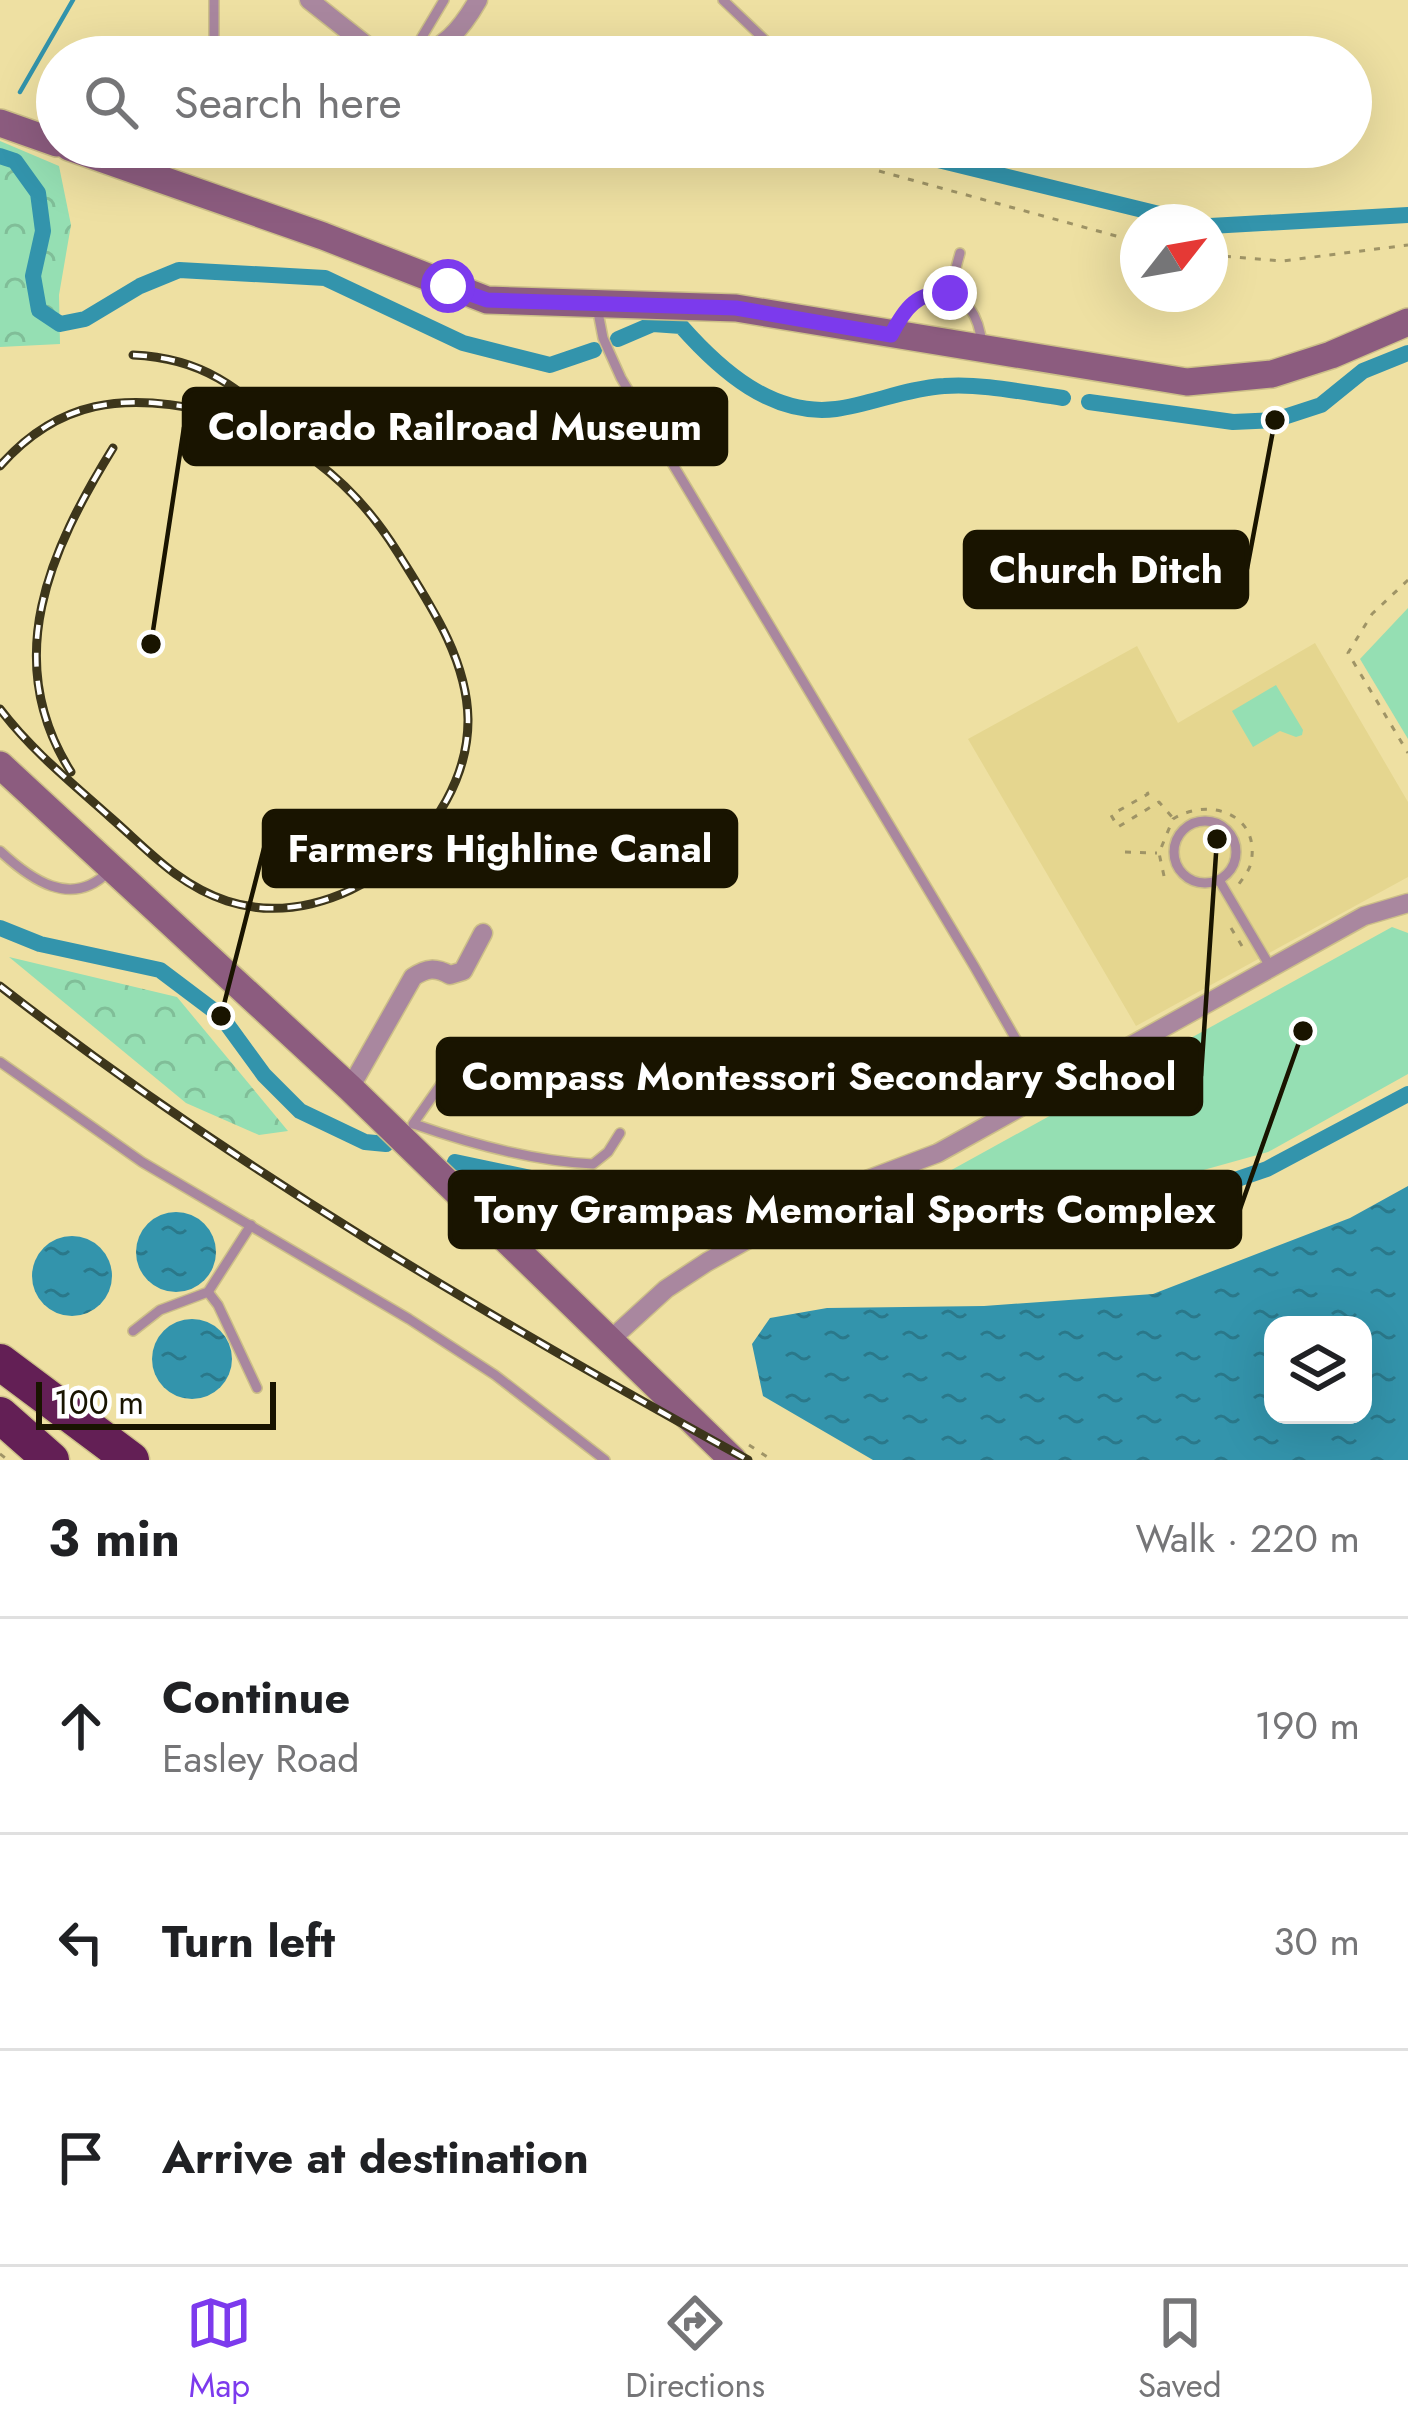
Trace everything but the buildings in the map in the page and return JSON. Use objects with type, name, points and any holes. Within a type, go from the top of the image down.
[{"type":"highway","points":[[0,1362],[131,1460]]},
{"type":"highway","points":[[0,1415],[51,1460]]},
{"type":"street","points":[[309,0],[355,36]]},
{"type":"street","points":[[451,36],[478,0]]},
{"type":"street","points":[[0,123],[36,133]]},
{"type":"street","points":[[143,168],[487,300],[736,308],[1187,382],[1272,374],[1331,356],[1408,322]]},
{"type":"street","points":[[0,765],[407,1135],[443,1180],[733,1460]]},
{"type":"street","points":[[609,1341],[670,1286],[832,1193],[926,1160],[1364,916],[1408,903]]},
{"type":"street","points":[[350,1088],[413,977],[424,969],[450,975],[463,970],[483,933]]},
{"type":"lane","points":[[214,0],[214,36]]},
{"type":"lane","points":[[423,36],[444,0]]},
{"type":"lane","points":[[723,0],[761,36]]},
{"type":"lane","points":[[950,293],[960,253]]},
{"type":"lane","points":[[891,335],[914,300],[932,292],[950,293],[974,315],[982,350]]},
{"type":"lane","points":[[596,302],[603,338],[628,392],[974,966],[1025,1055],[1042,1096]]},
{"type":"lane","points":[[1213,822],[1233,838],[1234,860],[1219,880],[1198,882],[1178,867],[1175,842],[1188,825],[1213,822]]},
{"type":"lane","points":[[0,851],[32,881],[58,890],[97,883],[112,868]]},
{"type":"lane","points":[[1219,880],[1271,968]]},
{"type":"lane","points":[[0,1062],[142,1162],[495,1375],[605,1460]]},
{"type":"lane","points":[[454,1064],[407,1135],[593,1164],[608,1152],[620,1132]]},
{"type":"lane","points":[[133,1331],[160,1310],[208,1292],[251,1225]]},
{"type":"lane","points":[[208,1292],[257,1388]]},
{"type":"path","points":[[879,171],[1120,237]]},
{"type":"path","points":[[1228,256],[1282,261],[1408,245]]},
{"type":"path","points":[[1408,580],[1372,614],[1348,653],[1408,753]]},
{"type":"path","points":[[1154,807],[1147,793],[1111,815],[1118,827],[1154,807],[1159,802],[1173,818]]},
{"type":"path","points":[[1125,852],[1159,853]]},
{"type":"path","points":[[0,1454],[8,1460]]},
{"type":"shaded area","points":[[1315,643],[1408,802],[1408,877],[1136,1026],[968,739],[1137,646],[1178,723]]},
{"type":"green space","points":[[0,141],[36,156],[36,168],[59,168],[71,225],[59,295],[60,344],[0,347]]},
{"type":"green space","points":[[1408,608],[1408,739],[1360,659]]},
{"type":"green space","points":[[1276,685],[1302,735],[1280,731],[1253,747],[1232,711]]},
{"type":"green space","points":[[1392,927],[1408,933],[1408,1074],[1268,1152],[1182,1176],[1017,1205],[862,1216],[831,1213],[871,1195],[946,1173]]},
{"type":"green space","points":[[9,957],[177,997],[288,1131],[259,1135],[186,1103]]},
{"type":"water","points":[[1408,1186],[1408,1460],[873,1460],[763,1396],[752,1344],[770,1318],[827,1308],[984,1306],[1153,1294],[1350,1218]]},
{"type":"water","points":[[176,1212],[204,1224],[216,1252],[204,1280],[176,1292],[148,1280],[136,1252],[148,1224]]},
{"type":"water","points":[[72,1236],[100,1248],[112,1276],[100,1304],[72,1316],[44,1304],[32,1276],[44,1248]]},
{"type":"water","points":[[192,1319],[221,1330],[232,1359],[221,1388],[192,1399],[163,1388],[152,1359],[163,1330]]},
{"type":"waterway","points":[[52,36],[73,0]]},
{"type":"waterway","points":[[20,92],[36,64]]},
{"type":"waterway","points":[[0,156],[15,161],[38,193],[43,231],[33,276],[39,310],[60,324],[85,319],[140,286],[179,270],[325,278],[463,343],[550,365],[594,350]]},
{"type":"waterway","points":[[971,168],[1120,204]]},
{"type":"waterway","points":[[1228,225],[1408,215]]},
{"type":"waterway","points":[[618,339],[653,324],[681,326],[749,387],[790,406],[813,410],[959,385],[1063,398]]},
{"type":"waterway","points":[[1089,402],[1233,422],[1275,420],[1321,405],[1363,371],[1408,353]]},
{"type":"waterway","points":[[0,928],[40,944],[160,970],[221,1016],[264,1075],[300,1111],[365,1142],[386,1144]]},
{"type":"waterway","points":[[825,1223],[881,1234],[917,1233],[1094,1209],[1220,1185],[1267,1169],[1408,1094]]},
{"type":"waterway","points":[[455,1162],[574,1187],[769,1205]]},
{"type":"railway","points":[[133,355],[180,362],[219,378],[289,434]]},
{"type":"railway","points":[[0,466],[22,444],[70,414],[121,403],[177,405],[266,431],[317,462],[381,527],[434,611],[454,653],[468,719],[462,761],[446,801],[421,836],[389,866],[352,889],[311,904],[269,908],[227,901],[178,876],[52,766],[0,709]]},
{"type":"railway","points":[[71,772],[50,730],[39,688],[36,647],[53,566],[113,448]]},
{"type":"railway","points":[[0,986],[179,1116],[365,1238],[748,1460]]},
{"type":"place","name":"Church Ditch","points":[[1275,420]]},
{"type":"place","name":"Colorado Railroad Museum","points":[[151,644]]},
{"type":"place","name":"Compass Montessori Secondary School","points":[[1217,839]]},
{"type":"place","name":"Farmers Highline Canal","points":[[221,1016]]},
{"type":"place","name":"Tony Grampas Memorial Sports Complex","points":[[1303,1031]]},
{"type":"route","points":[[448,286],[487,300],[736,308],[891,335],[914,300],[932,292],[950,293]]}]
